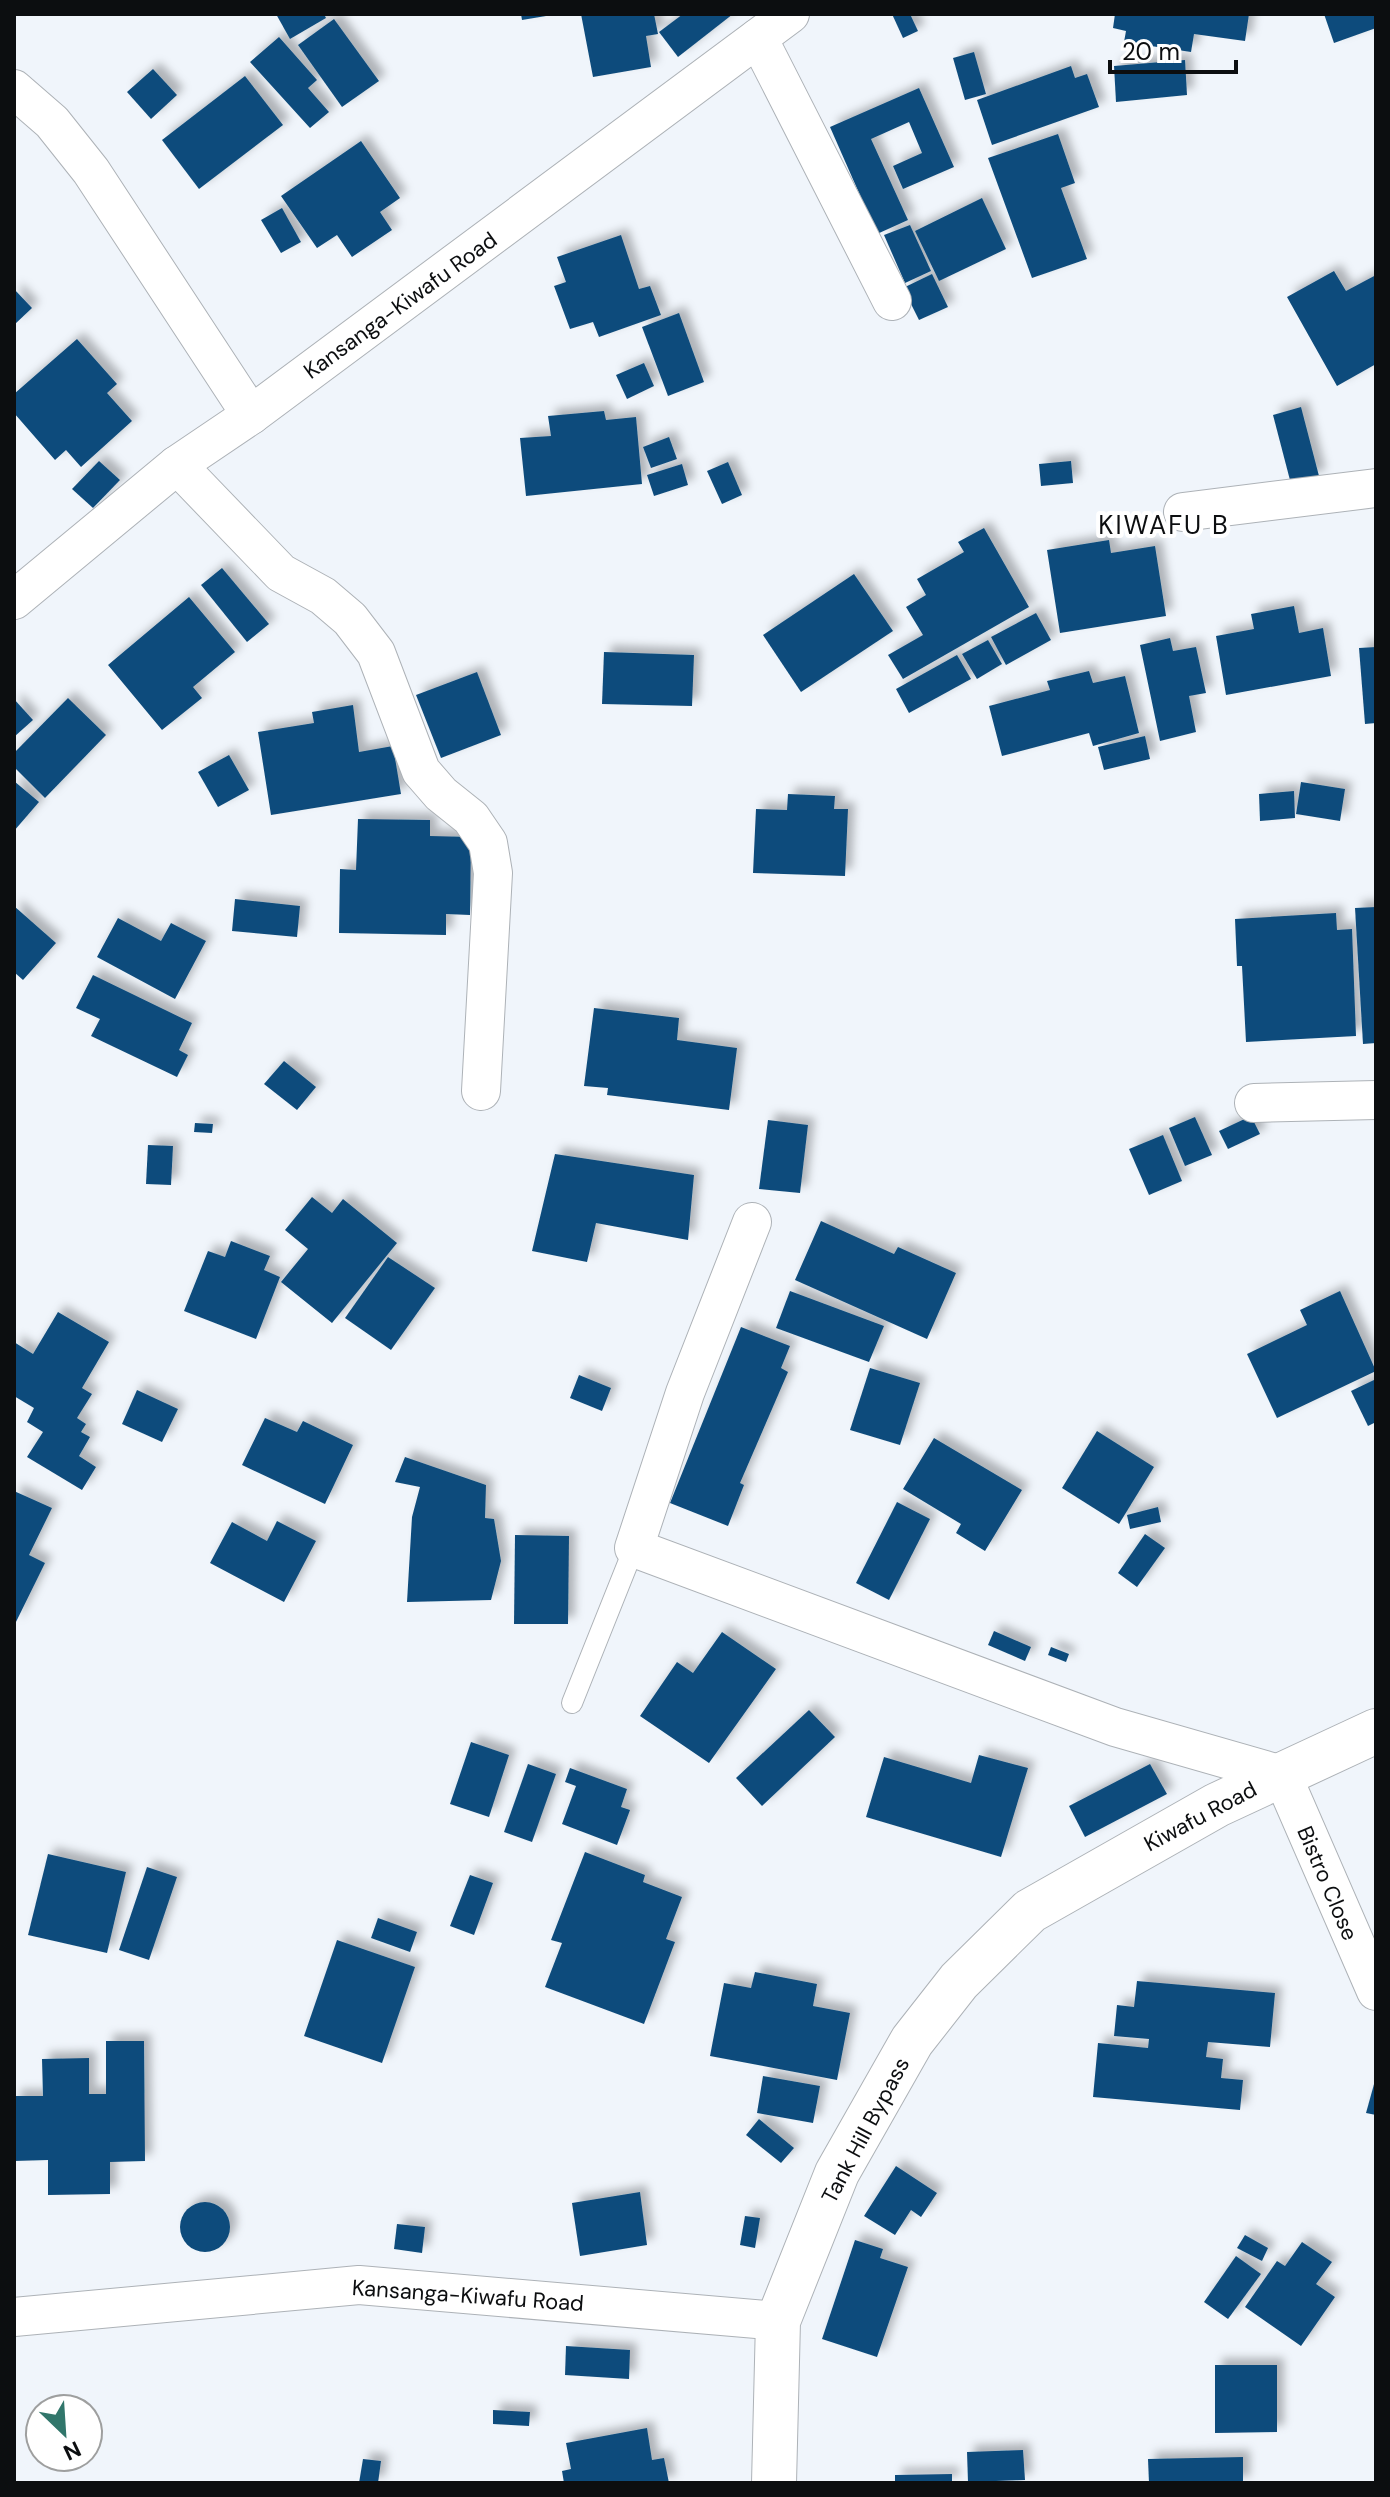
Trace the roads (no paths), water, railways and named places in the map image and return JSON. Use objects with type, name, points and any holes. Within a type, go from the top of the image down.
[{"type":"street","name":"Kansanga-Kiwafu Road","points":[[14,600],[177,465],[251,415],[790,14]]},
{"type":"street","points":[[758,38],[892,301]]},
{"type":"street","points":[[14,89],[52,122],[91,171],[251,415]]},
{"type":"street","points":[[177,465],[281,573],[323,596],[350,619],[376,653],[421,771],[471,818],[488,843],[493,873],[481,1091]]},
{"type":"street","points":[[1183,512],[1376,488]]},
{"type":"street","points":[[1254,1103],[1376,1100]]},
{"type":"street","points":[[752,1222],[685,1393],[634,1548],[1115,1727],[1282,1775]]},
{"type":"street","name":"Kiwafu Road","points":[[1030,1911],[1217,1805],[1376,1731]]},
{"type":"street","name":"Bistro Close","points":[[1282,1775],[1376,1991]]},
{"type":"street","name":"Tank Hill Bypass","points":[[774,2483],[778,2321],[837,2173],[912,2041],[959,1981],[1030,1911]]},
{"type":"street","name":"Kansanga-Kiwafu Road","points":[[14,2317],[359,2285],[778,2321]]},
{"type":"lane","points":[[572,1703],[634,1548]]},
{"type":"district","name":"KIWAFU B","points":[[1164,525]]}]
